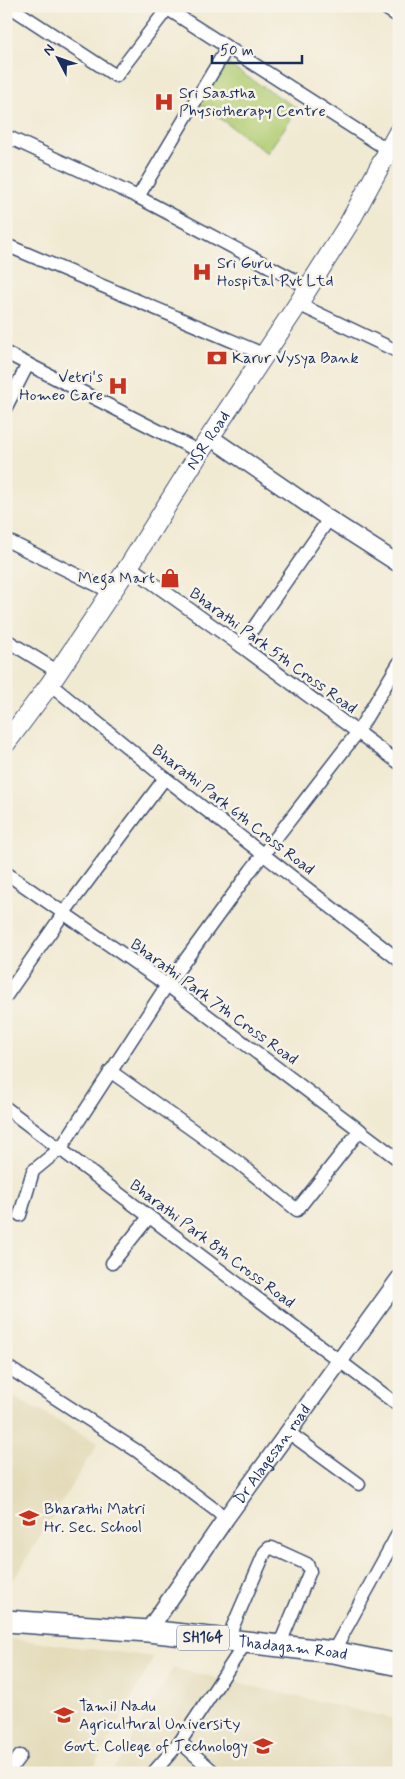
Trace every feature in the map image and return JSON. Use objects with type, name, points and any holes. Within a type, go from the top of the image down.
[{"type":"main road","name":"NSR Road","points":[[6,743],[53,678],[129,566],[263,354],[298,304],[348,225],[399,131]]},
{"type":"main road","name":"Thadagam Road","points":[[6,1621],[148,1631],[333,1652],[399,1665]]},
{"type":"street","points":[[9,6],[116,76],[165,8],[388,150]]},
{"type":"street","points":[[382,6],[399,17]]},
{"type":"street","points":[[138,197],[227,48]]},
{"type":"street","points":[[6,136],[138,197],[308,287]]},
{"type":"street","points":[[6,245],[263,354]]},
{"type":"street","points":[[298,304],[399,352]]},
{"type":"street","points":[[6,353],[205,444],[399,564]]},
{"type":"street","points":[[6,407],[28,364]]},
{"type":"street","points":[[241,646],[329,519]]},
{"type":"street","points":[[6,540],[111,592]]},
{"type":"street","name":"Bharathi Park 5th Cross Road","points":[[129,566],[399,763]]},
{"type":"street","name":"Bharathi Park 6th Cross Road","points":[[6,640],[53,678],[165,778],[399,960]]},
{"type":"street","points":[[20,1215],[33,1171],[60,1148],[167,985],[263,854],[357,733],[399,663]]},
{"type":"street","points":[[6,996],[63,914],[165,778]]},
{"type":"street","name":"Bharathi Park 7th Cross Road","points":[[6,873],[167,985],[399,1160]]},
{"type":"street","points":[[110,1071],[239,1163],[296,1210],[360,1130]]},
{"type":"street","name":"Bharathi Park 8th Cross Road","points":[[6,1108],[399,1406]]},
{"type":"street","points":[[112,1263],[149,1217]]},
{"type":"street","name":"Dr Alagesan road","points":[[148,1631],[226,1518],[399,1279]]},
{"type":"street","points":[[6,1366],[137,1451],[226,1518]]},
{"type":"street","points":[[288,1432],[359,1484]]},
{"type":"street","points":[[333,1652],[399,1532]]},
{"type":"street","points":[[153,1773],[180,1742],[236,1641],[265,1552],[269,1548],[307,1564],[310,1571],[279,1646]]},
{"type":"street","points":[[180,1742],[215,1773]]},
{"type":"street","points":[[7,1773],[20,1756]]},
{"type":"shaded area","name":"Bharathi Matri Hr. Sec. School","points":[[6,1393],[98,1443],[6,1592]]},
{"type":"shaded area","name":"Tamil Nadu Agricultural University","points":[[6,1638],[154,1657],[91,1773],[6,1773]]},
{"type":"shaded area","name":"Govt. College of Technology","points":[[173,1668],[399,1720],[399,1773],[112,1773]]},
{"type":"green space","points":[[227,64],[298,109],[267,153],[199,103]]},
{"type":"place","name":"Sri Saastha Physiotherapy Centre","points":[[164,102]]},
{"type":"place","name":"Sri Guru Hospital Pvt Ltd","points":[[202,272]]},
{"type":"place","name":"Karur Vysya Bank","points":[[217,358]]},
{"type":"place","name":"Vetri's Homeo Care","points":[[118,386]]},
{"type":"place","name":"Mega Mart","points":[[170,578]]},
{"type":"place","name":"Bharathi Matri Hr. Sec. School","points":[[29,1518]]},
{"type":"place","name":"Tamil Nadu Agricultural University","points":[[64,1715]]},
{"type":"place","name":"Govt. College of Technology","points":[[263,1746]]}]
